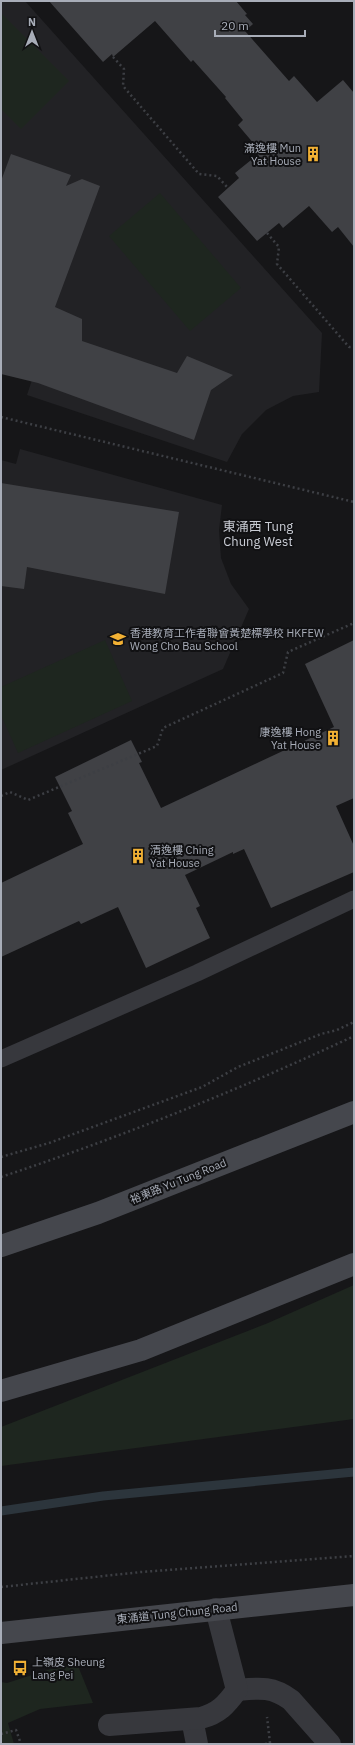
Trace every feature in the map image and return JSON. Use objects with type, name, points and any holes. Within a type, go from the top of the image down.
[{"type":"main road","name":"裕東路 Yu Tung Road","points":[[1,1246],[98,1213],[354,1112]]},
{"type":"main road","points":[[1,1391],[141,1350],[354,1264]]},
{"type":"main road","name":"東涌道 Tung Chung Road","points":[[1,1633],[354,1595]]},
{"type":"street","points":[[216,1609],[237,1690]]},
{"type":"street","points":[[109,1725],[192,1719],[208,1716],[218,1712],[237,1690],[263,1688],[273,1690],[291,1700],[330,1744]]},
{"type":"street","points":[[192,1719],[197,1744]]},
{"type":"lane","points":[[1,1059],[197,973],[354,899]]},
{"type":"path","points":[[113,57],[124,69],[123,86],[184,157],[199,174],[217,176],[228,188]]},
{"type":"path","points":[[267,233],[279,247],[277,264],[349,347],[354,347]]},
{"type":"path","points":[[1,418],[354,502]]},
{"type":"path","points":[[1,796],[10,792],[28,800],[157,746],[163,728],[283,673],[288,652],[354,623]]},
{"type":"path","points":[[1,1157],[49,1143],[202,1087],[238,1068],[354,1022]]},
{"type":"path","points":[[1,1177],[134,1130],[252,1082],[354,1036]]},
{"type":"path","points":[[1,1587],[141,1572],[354,1556]]},
{"type":"path","points":[[1,1734],[16,1730],[21,1744]]},
{"type":"shaded area","points":[[1,1],[25,1],[322,333],[319,392],[293,396],[266,410],[242,434],[227,462],[27,395],[32,380],[1,368]]},
{"type":"shaded area","points":[[1,13],[69,81],[21,129],[1,109]]},
{"type":"shaded area","points":[[160,193],[241,288],[190,331],[109,236]]},
{"type":"shaded area","name":"香港教育工作者聯會黃楚標學校 HKFEW Wong Cho Bau School","points":[[20,449],[222,505],[219,530],[221,558],[231,584],[249,609],[223,669],[1,770],[1,460],[16,464]]},
{"type":"shaded area","points":[[105,640],[132,701],[18,753],[1,715],[1,687]]},
{"type":"shaded area","points":[[354,1285],[354,1419],[1,1466],[1,1427],[268,1323]]},
{"type":"shaded area","points":[[76,1661],[93,1703],[40,1709],[8,1723],[14,1744],[1,1744],[1,1682],[7,1683]]},
{"type":"building","points":[[49,1],[236,1],[253,24],[245,31],[289,81],[294,76],[317,102],[343,80],[354,93],[354,247],[338,227],[332,232],[309,206],[283,228],[279,223],[257,241],[218,197],[239,178],[235,173],[261,152],[238,125],[243,120],[225,98],[226,97],[193,60],[191,62],[155,21],[113,57],[112,54],[103,62]]},
{"type":"building","points":[[11,154],[71,175],[66,186],[82,179],[100,186],[55,307],[82,319],[82,341],[177,373],[187,356],[233,375],[211,390],[194,440],[38,383],[1,374],[1,181]]},
{"type":"building","points":[[1,483],[179,512],[165,594],[27,567],[24,589],[1,586]]},
{"type":"building","points":[[354,640],[354,798],[336,806],[354,846],[354,872],[271,908],[244,849],[233,854],[233,852],[185,875],[200,906],[196,908],[210,938],[146,968],[118,907],[81,924],[79,921],[1,957],[1,883],[83,844],[68,813],[72,811],[55,777],[131,740],[142,762],[139,763],[161,808],[334,727],[305,664]]},
{"type":"waterway","points":[[1,1511],[103,1496],[354,1472]]},
{"type":"place","name":"滿逸樓 Mun Yat House","points":[[313,154]]},
{"type":"place","name":"香港教育工作者聯會黃楚標學校 HKFEW Wong Cho Bau School","points":[[118,639]]},
{"type":"place","name":"康逸樓 Hong Yat House","points":[[333,738]]},
{"type":"place","name":"清逸樓 Ching Yat House","points":[[138,856]]},
{"type":"place","name":"上嶺皮 Sheung Lang Pei","points":[[20,1668]]},
{"type":"district","name":"東涌西 Tung Chung West","points":[[258,534]]}]
